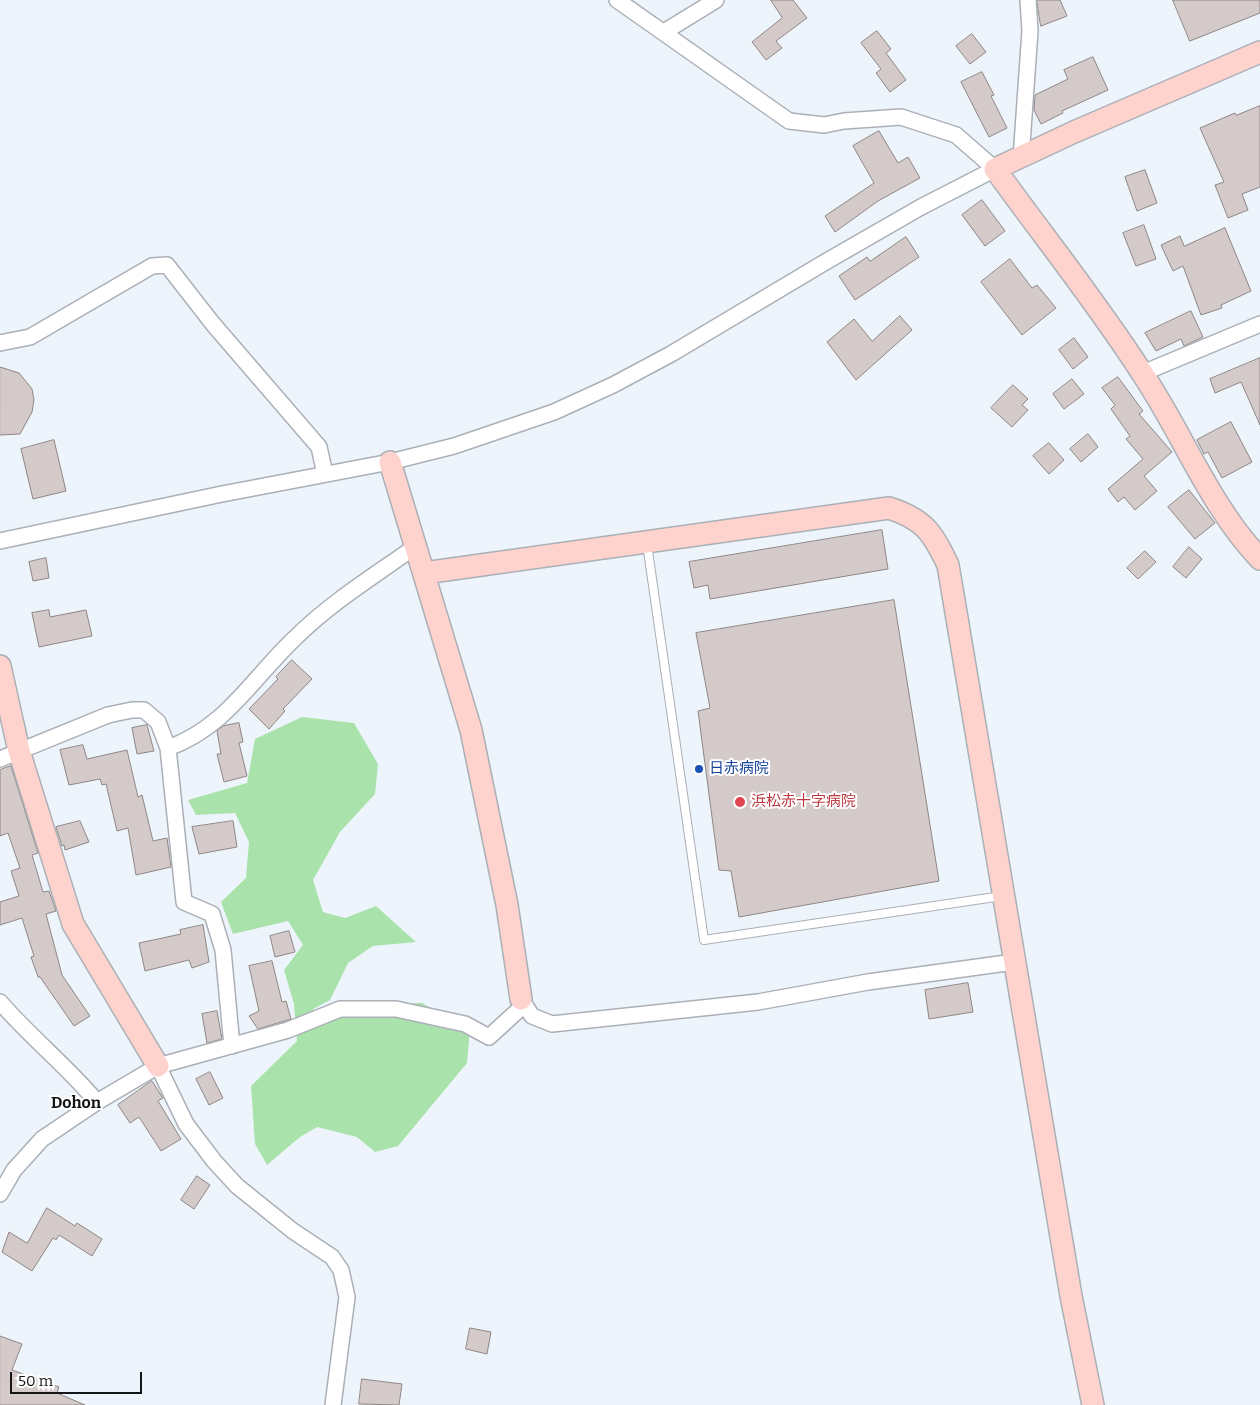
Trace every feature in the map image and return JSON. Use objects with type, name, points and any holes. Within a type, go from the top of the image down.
[{"type":"street","points":[[617,0],[789,121],[824,125],[844,120],[900,117],[956,135],[995,169],[1143,373],[1222,511],[1256,549]]},
{"type":"street","points":[[664,32],[716,0]]},
{"type":"street","points":[[1021,158],[1030,31],[1028,0]]},
{"type":"street","points":[[0,541],[390,462],[454,446],[554,412],[613,385],[671,354],[921,207],[995,169],[1074,132],[1260,52]]},
{"type":"street","points":[[0,343],[30,337],[152,266],[167,265],[213,324],[319,448],[325,474]]},
{"type":"street","points":[[1143,373],[1260,324]]},
{"type":"street","points":[[390,462],[472,739],[507,905],[522,1002],[532,1016],[552,1024],[758,1002],[868,982],[1014,962]]},
{"type":"street","points":[[424,573],[889,508],[906,514],[930,531],[948,565],[1071,1296],[1093,1405]]},
{"type":"street","points":[[168,748],[186,742],[220,720],[293,640],[320,616],[416,546]]},
{"type":"street","points":[[0,666],[10,755],[73,924],[158,1066],[186,1124],[214,1161],[237,1186],[293,1231],[332,1257],[341,1270],[347,1297],[333,1405]]},
{"type":"street","points":[[10,755],[108,715],[132,710],[144,710],[158,722],[168,748],[184,902],[212,914],[223,950],[232,1046]]},
{"type":"street","points":[[0,1002],[23,1029],[76,1077],[97,1102]]},
{"type":"street","points":[[0,1194],[14,1170],[42,1139],[97,1102],[158,1066],[288,1030],[340,1009],[396,1009],[465,1024],[489,1038],[522,1002]]},
{"type":"lane","points":[[646,542],[704,940],[1003,896]]},
{"type":"green space","points":[[302,717],[354,723],[378,764],[375,794],[340,832],[313,880],[323,912],[345,918],[376,906],[416,942],[373,946],[348,963],[330,1000],[313,1009],[316,1020],[377,1004],[422,1003],[470,1030],[467,1063],[398,1146],[375,1152],[357,1137],[317,1127],[300,1137],[267,1165],[255,1144],[251,1086],[297,1041],[294,1004],[284,970],[303,945],[288,921],[233,934],[221,902],[246,878],[249,842],[235,813],[196,815],[188,800],[247,783],[255,739]]},
{"type":"building","points":[[771,0],[793,0],[807,18],[776,41],[782,48],[766,60],[752,42],[782,18]]},
{"type":"building","points":[[1037,0],[1060,0],[1067,16],[1041,26]]},
{"type":"building","points":[[1173,0],[1260,0],[1260,13],[1190,41]]},
{"type":"building","points":[[877,31],[891,49],[886,53],[906,80],[890,92],[876,73],[881,69],[861,43]]},
{"type":"building","points":[[972,34],[986,52],[970,64],[956,46]]},
{"type":"building","points":[[1093,57],[1108,90],[1062,111],[1063,113],[1041,124],[1034,110],[1035,95],[1068,79],[1064,70]]},
{"type":"building","points":[[982,72],[994,95],[991,96],[1007,128],[989,137],[961,82]]},
{"type":"building","points":[[1260,106],[1260,187],[1242,194],[1248,210],[1228,218],[1215,185],[1224,182],[1200,128],[1235,113],[1236,115]]},
{"type":"building","points":[[879,131],[898,163],[908,157],[920,178],[878,201],[835,232],[825,216],[874,183],[853,146]]},
{"type":"building","points":[[1145,170],[1157,203],[1137,211],[1125,177]]},
{"type":"building","points":[[982,200],[1005,231],[985,246],[962,215]]},
{"type":"building","points":[[1144,225],[1156,259],[1136,266],[1123,233]]},
{"type":"building","points":[[1225,228],[1251,291],[1221,305],[1222,308],[1201,315],[1183,266],[1173,271],[1161,245],[1180,236],[1184,246]]},
{"type":"building","points":[[906,237],[919,257],[855,300],[839,276],[867,257],[870,261]]},
{"type":"building","points":[[1010,259],[1032,288],[1037,285],[1056,308],[1022,335],[981,282]]},
{"type":"building","points":[[1191,311],[1203,337],[1184,346],[1181,339],[1156,351],[1145,333]]},
{"type":"building","points":[[900,316],[912,330],[856,380],[827,342],[854,319],[872,341]]},
{"type":"building","points":[[1074,338],[1088,357],[1073,369],[1059,350]]},
{"type":"building","points":[[1260,358],[1260,425],[1241,382],[1215,393],[1210,379]]},
{"type":"building","points":[[0,367],[19,373],[32,389],[34,400],[32,412],[20,434],[0,435]]},
{"type":"building","points":[[1118,377],[1143,411],[1139,414],[1172,452],[1144,476],[1157,491],[1135,510],[1124,497],[1118,502],[1108,489],[1143,459],[1126,439],[1130,436],[1111,409],[1115,405],[1102,388]]},
{"type":"building","points":[[1072,379],[1084,394],[1064,409],[1053,394]]},
{"type":"building","points":[[1013,385],[1028,399],[1022,405],[1028,410],[1012,427],[991,408]]},
{"type":"building","points":[[1231,422],[1252,462],[1222,478],[1208,452],[1204,454],[1197,440]]},
{"type":"building","points":[[1088,434],[1098,447],[1081,462],[1070,449]]},
{"type":"building","points":[[54,440],[66,491],[33,499],[21,449]]},
{"type":"building","points":[[1049,443],[1064,460],[1049,474],[1033,456]]},
{"type":"building","points":[[1189,490],[1215,523],[1195,539],[1168,507]]},
{"type":"building","points":[[882,530],[888,569],[710,599],[708,585],[694,588],[689,562]]},
{"type":"building","points":[[1189,547],[1202,559],[1186,578],[1173,567]]},
{"type":"building","points":[[1145,551],[1156,562],[1138,579],[1127,568]]},
{"type":"building","points":[[46,558],[49,578],[33,581],[29,562]]},
{"type":"building","points":[[894,600],[939,881],[739,917],[731,871],[719,870],[698,711],[710,708],[696,633]]},
{"type":"building","points":[[49,610],[50,617],[86,610],[92,636],[39,647],[32,613]]},
{"type":"building","points":[[292,660],[312,679],[283,709],[285,711],[269,729],[249,709],[278,679],[276,677]]},
{"type":"building","points":[[239,723],[243,742],[239,743],[247,776],[224,782],[217,754],[221,754],[217,731],[223,726]]},
{"type":"building","points":[[147,725],[154,751],[137,754],[132,728]]},
{"type":"building","points":[[83,745],[87,759],[127,750],[138,797],[142,795],[153,841],[167,838],[171,867],[136,875],[128,828],[117,831],[106,784],[102,785],[100,779],[69,785],[60,750]]},
{"type":"building","points":[[11,766],[38,853],[32,855],[43,892],[49,891],[56,911],[46,914],[62,975],[90,1016],[74,1026],[40,977],[38,977],[31,957],[34,956],[22,918],[0,925],[0,902],[19,896],[11,871],[20,868],[8,833],[0,836],[0,770]]},
{"type":"building","points":[[80,821],[89,842],[65,850],[56,827]]},
{"type":"building","points":[[233,821],[237,847],[199,854],[192,827]]},
{"type":"building","points":[[203,925],[209,962],[192,968],[189,960],[145,971],[139,943],[181,934],[180,930]]},
{"type":"building","points":[[289,931],[295,952],[275,957],[270,936]]},
{"type":"building","points":[[272,961],[282,1002],[286,1001],[291,1019],[258,1029],[249,1016],[259,1011],[249,966]]},
{"type":"building","points":[[968,983],[973,1012],[929,1019],[925,990]]},
{"type":"building","points":[[217,1011],[222,1039],[207,1043],[202,1014]]},
{"type":"building","points":[[210,1072],[223,1098],[209,1105],[196,1079]]},
{"type":"building","points":[[152,1081],[163,1098],[158,1101],[181,1139],[161,1151],[139,1117],[130,1123],[118,1105]]},
{"type":"building","points":[[197,1176],[210,1185],[194,1209],[181,1200]]},
{"type":"building","points":[[47,1208],[75,1226],[77,1223],[102,1239],[92,1256],[59,1235],[56,1240],[53,1238],[32,1271],[2,1252],[9,1232],[27,1243]]},
{"type":"building","points":[[470,1328],[491,1332],[487,1354],[466,1349]]},
{"type":"building","points":[[0,1336],[22,1344],[12,1370],[59,1387],[57,1393],[85,1405],[0,1405]]},
{"type":"building","points":[[362,1379],[402,1384],[399,1405],[359,1404]]},
{"type":"place","name":"日赤病院","points":[[699,769]]},
{"type":"place","name":"浜松赤十字病院","points":[[740,802]]},
{"type":"district","name":"Dohon","points":[[76,1104]]}]
